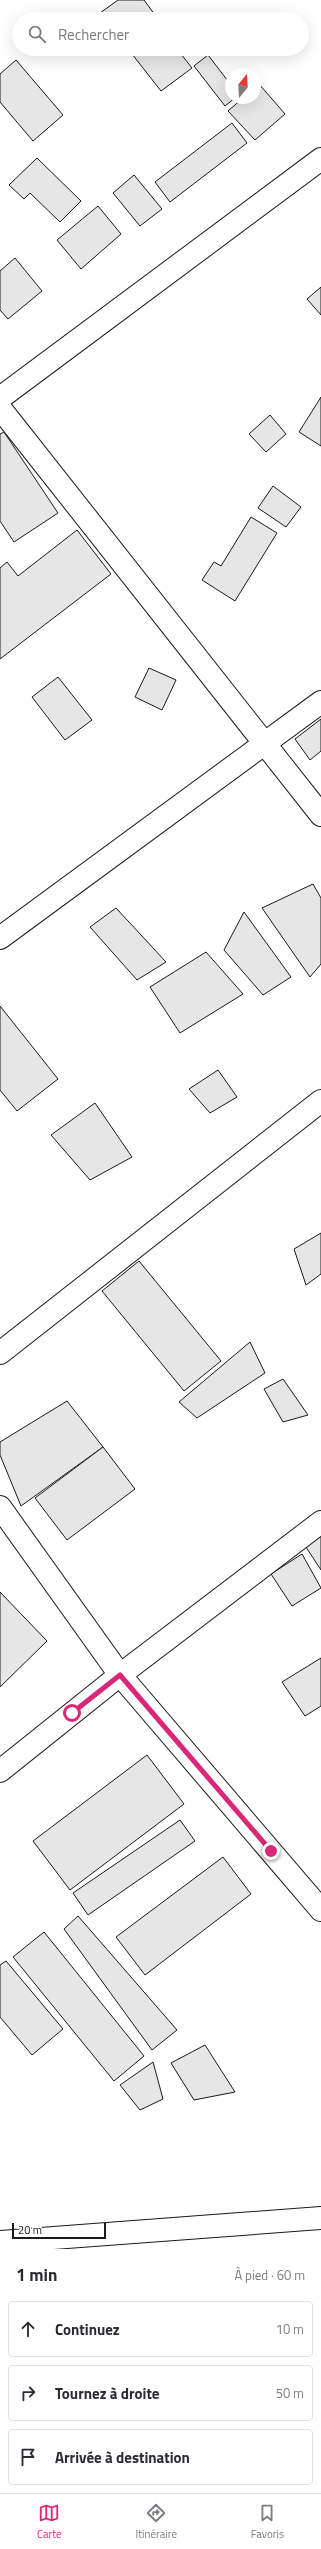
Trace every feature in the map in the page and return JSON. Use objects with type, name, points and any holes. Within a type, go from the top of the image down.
[{"type":"street","points":[[0,398],[321,159]]},
{"type":"street","points":[[0,408],[264,744],[321,814]]},
{"type":"street","points":[[0,938],[321,702]]},
{"type":"street","points":[[0,1354],[321,1100]]},
{"type":"street","points":[[0,1507],[120,1675],[321,1910]]},
{"type":"street","points":[[0,1771],[120,1675],[321,1522]]},
{"type":"street","points":[[0,2242],[321,2218]]},
{"type":"building","points":[[118,0],[144,0],[153,12],[101,12]]},
{"type":"building","points":[[134,56],[183,56],[192,68],[161,91]]},
{"type":"building","points":[[207,56],[209,56],[225,77],[225,104],[228,104],[225,106],[194,66]]},
{"type":"building","points":[[16,60],[63,115],[33,141],[0,102],[0,74]]},
{"type":"building","points":[[261,86],[285,114],[255,140],[228,111],[236,104],[261,104]]},
{"type":"building","points":[[232,123],[247,143],[170,202],[155,182]]},
{"type":"building","points":[[37,158],[81,201],[60,222],[30,193],[24,199],[9,185]]},
{"type":"building","points":[[134,175],[162,209],[140,226],[113,193]]},
{"type":"building","points":[[98,206],[121,234],[81,269],[57,240]]},
{"type":"building","points":[[15,258],[42,291],[8,319],[0,310],[0,271]]},
{"type":"building","points":[[321,287],[321,315],[307,299]]},
{"type":"building","points":[[321,397],[321,446],[299,432]]},
{"type":"building","points":[[270,415],[286,434],[266,452],[249,434]]},
{"type":"building","points":[[4,432],[58,513],[14,542],[0,521],[0,434]]},
{"type":"building","points":[[273,486],[301,507],[286,527],[258,508]]},
{"type":"building","points":[[251,517],[277,533],[235,601],[202,580],[214,562],[221,566]]},
{"type":"building","points":[[77,530],[111,574],[0,659],[0,568],[7,562],[18,576]]},
{"type":"building","points":[[149,668],[176,680],[162,710],[135,697]]},
{"type":"building","points":[[58,677],[92,720],[65,740],[32,697]]},
{"type":"building","points":[[321,719],[321,751],[310,760],[295,739]]},
{"type":"building","points":[[313,884],[321,898],[321,964],[310,977],[262,908]]},
{"type":"building","points":[[116,908],[166,962],[137,980],[90,927]]},
{"type":"building","points":[[244,912],[291,977],[263,995],[224,950]]},
{"type":"building","points":[[206,952],[243,994],[180,1033],[150,987]]},
{"type":"building","points":[[0,1006],[58,1079],[17,1111],[0,1090]]},
{"type":"building","points":[[218,1070],[237,1097],[210,1113],[189,1089]]},
{"type":"building","points":[[95,1103],[132,1157],[90,1180],[51,1135]]},
{"type":"building","points":[[321,1233],[321,1274],[306,1285],[294,1249]]},
{"type":"building","points":[[139,1261],[221,1361],[184,1391],[102,1291]]},
{"type":"building","points":[[250,1342],[265,1373],[197,1418],[179,1402]]},
{"type":"building","points":[[283,1379],[308,1415],[283,1422],[264,1389]]},
{"type":"building","points":[[67,1401],[103,1447],[21,1506],[0,1455],[0,1442]]},
{"type":"building","points":[[103,1447],[135,1489],[67,1540],[35,1498]]},
{"type":"building","points":[[321,1529],[321,1570],[302,1541]]},
{"type":"building","points":[[302,1554],[321,1588],[292,1606],[271,1574]]},
{"type":"building","points":[[0,1592],[47,1641],[0,1687]]},
{"type":"building","points":[[321,1658],[321,1706],[305,1716],[282,1682]]},
{"type":"building","points":[[147,1755],[184,1804],[70,1890],[33,1841]]},
{"type":"building","points":[[180,1820],[195,1841],[88,1915],[73,1893]]},
{"type":"building","points":[[223,1857],[251,1894],[145,1975],[116,1937]]},
{"type":"building","points":[[78,1916],[177,2030],[152,2050],[64,1929]]},
{"type":"building","points":[[44,1932],[144,2056],[114,2081],[13,1957]]},
{"type":"building","points":[[6,1961],[63,2029],[32,2055],[0,2017],[0,1965]]},
{"type":"building","points":[[205,2045],[235,2092],[194,2100],[171,2063]]},
{"type":"building","points":[[153,2062],[163,2099],[140,2110],[120,2085]]},
{"type":"route","points":[[72,1713],[120,1675],[271,1851]]}]
